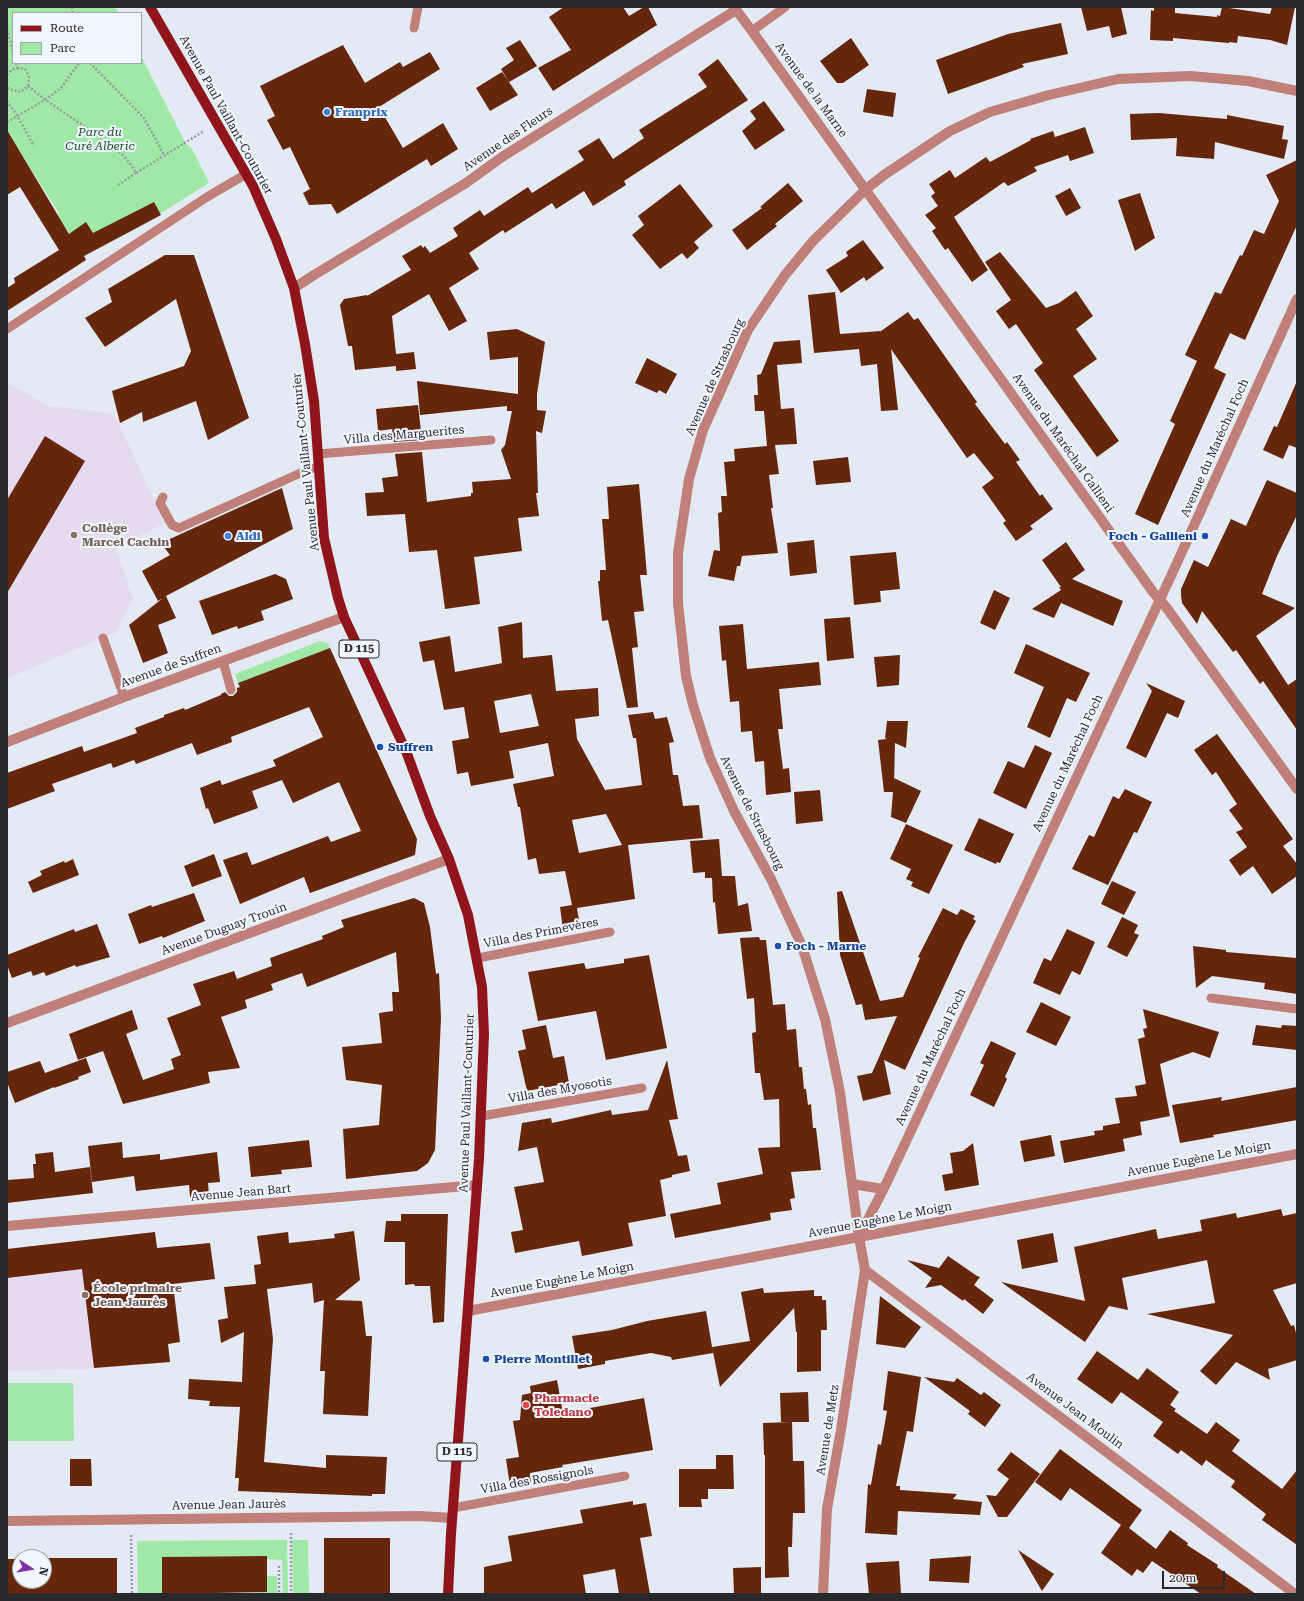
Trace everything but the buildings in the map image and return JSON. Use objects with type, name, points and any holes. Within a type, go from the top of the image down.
[{"type":"main road","name":"Avenue Paul Vaillant-Couturier","points":[[150,7],[253,186],[276,239],[294,288],[306,344],[314,401],[324,538],[338,598],[344,617],[406,751],[430,816],[449,859],[468,915],[478,958],[482,987],[484,1034],[482,1116],[452,1518],[448,1594]]},
{"type":"street","name":"Avenue de la Marne","points":[[735,9],[866,189]]},
{"type":"street","name":"Avenue des Fleurs","points":[[294,288],[314,274],[466,183],[502,157],[735,9]]},
{"type":"street","name":"Avenue de Strasbourg","points":[[860,1237],[840,1092],[824,1019],[802,946],[771,879],[734,810],[710,758],[692,705],[686,676],[678,603],[678,553],[689,479],[703,430],[748,330],[785,275],[813,241],[866,189],[884,175],[950,131],[990,112],[1049,95],[1118,79],[1190,76],[1248,81],[1297,91]]},
{"type":"street","name":"Avenue du Maréchal Gallieni","points":[[866,189],[1160,600],[1297,788]]},
{"type":"street","name":"Avenue du Maréchal Foch","points":[[860,1237],[1160,600],[1297,299]]},
{"type":"street","name":"Avenue de Suffren","points":[[7,742],[124,697],[344,617]]},
{"type":"street","name":"Avenue Duguay Trouin","points":[[7,1023],[449,859]]},
{"type":"street","name":"Avenue Eugène Le Moign","points":[[468,1311],[1297,1154]]},
{"type":"street","points":[[852,1184],[883,1189]]},
{"type":"street","name":"Avenue Jean Bart","points":[[7,1226],[477,1185]]},
{"type":"street","points":[[860,1237],[865,1270]]},
{"type":"street","name":"Avenue de Metz","points":[[823,1594],[827,1509],[841,1430],[865,1270]]},
{"type":"street","name":"Avenue Jean Moulin","points":[[865,1270],[1295,1594]]},
{"type":"street","name":"Avenue Jean Jaurès","points":[[7,1522],[420,1516],[452,1518]]},
{"type":"lane","points":[[414,28],[418,7]]},
{"type":"lane","points":[[752,31],[785,7]]},
{"type":"lane","points":[[7,329],[200,202],[246,174]]},
{"type":"lane","name":"Villa des Marguerites","points":[[318,454],[491,440]]},
{"type":"lane","points":[[163,497],[160,503],[172,525],[179,528],[307,470],[319,467]]},
{"type":"lane","points":[[103,638],[124,697]]},
{"type":"lane","points":[[223,661],[231,690]]},
{"type":"lane","name":"Villa des Primevères","points":[[478,958],[610,932]]},
{"type":"lane","points":[[1211,998],[1297,1009]]},
{"type":"lane","name":"Villa des Myosotis","points":[[482,1116],[642,1088]]},
{"type":"lane","name":"Villa des Rossignols","points":[[453,1508],[625,1476]]},
{"type":"path","points":[[7,29],[12,48]]},
{"type":"path","points":[[16,64],[17,68]]},
{"type":"path","points":[[7,122],[45,100],[61,88],[78,64]]},
{"type":"path","points":[[91,64],[144,118],[164,155]]},
{"type":"path","points":[[7,74],[11,70],[25,68],[29,76],[28,86],[21,92],[7,88]]},
{"type":"path","points":[[28,86],[45,100],[117,149],[130,161],[136,173]]},
{"type":"path","points":[[7,101],[18,117],[34,146]]},
{"type":"path","points":[[118,186],[164,155],[216,123]]},
{"type":"path","points":[[290,1518],[291,1594]]},
{"type":"path","points":[[131,1520],[132,1594]]},
{"type":"path","points":[[279,1566],[279,1594]]},
{"type":"shaded area","name":"Collège Marcel Cachin","points":[[7,382],[49,406],[114,414],[165,523],[116,548],[133,599],[115,633],[7,678]]},
{"type":"shaded area","name":"École primaire Jean Jaurès","points":[[155,1232],[170,1362],[80,1369],[7,1371],[7,1249]]},
{"type":"green space","name":"Parc du Curé Alberic","points":[[7,7],[115,7],[118,12],[12,12],[12,64],[142,64],[142,58],[185,142],[192,149],[209,183],[139,227],[84,256],[58,216],[59,213],[14,143],[7,147]]},
{"type":"green space","points":[[320,641],[329,644],[330,648],[238,683],[235,674]]},
{"type":"green space","points":[[7,1383],[73,1383],[74,1441],[7,1441]]},
{"type":"green space","points":[[287,1540],[288,1594],[283,1594],[282,1560],[267,1559],[266,1556],[163,1557],[162,1594],[138,1594],[137,1541]]},
{"type":"green space","points":[[292,1540],[308,1540],[309,1594],[293,1594]]},
{"type":"green space","points":[[267,1576],[277,1576],[277,1594],[225,1594],[267,1592]]},
{"type":"place","name":"Franprix","points":[[327,112]]},
{"type":"place","name":"Collège Marcel Cachin","points":[[74,535]]},
{"type":"place","name":"Aldi","points":[[228,536]]},
{"type":"place","name":"Foch - Gallieni","points":[[1205,536]]},
{"type":"place","name":"Suffren","points":[[380,747]]},
{"type":"place","name":"Foch - Marne","points":[[778,946]]},
{"type":"place","name":"École primaire Jean Jaurès","points":[[85,1295]]},
{"type":"place","name":"Pierre Montillet","points":[[486,1359]]},
{"type":"place","name":"Pharmacie Toledano","points":[[526,1405]]}]
